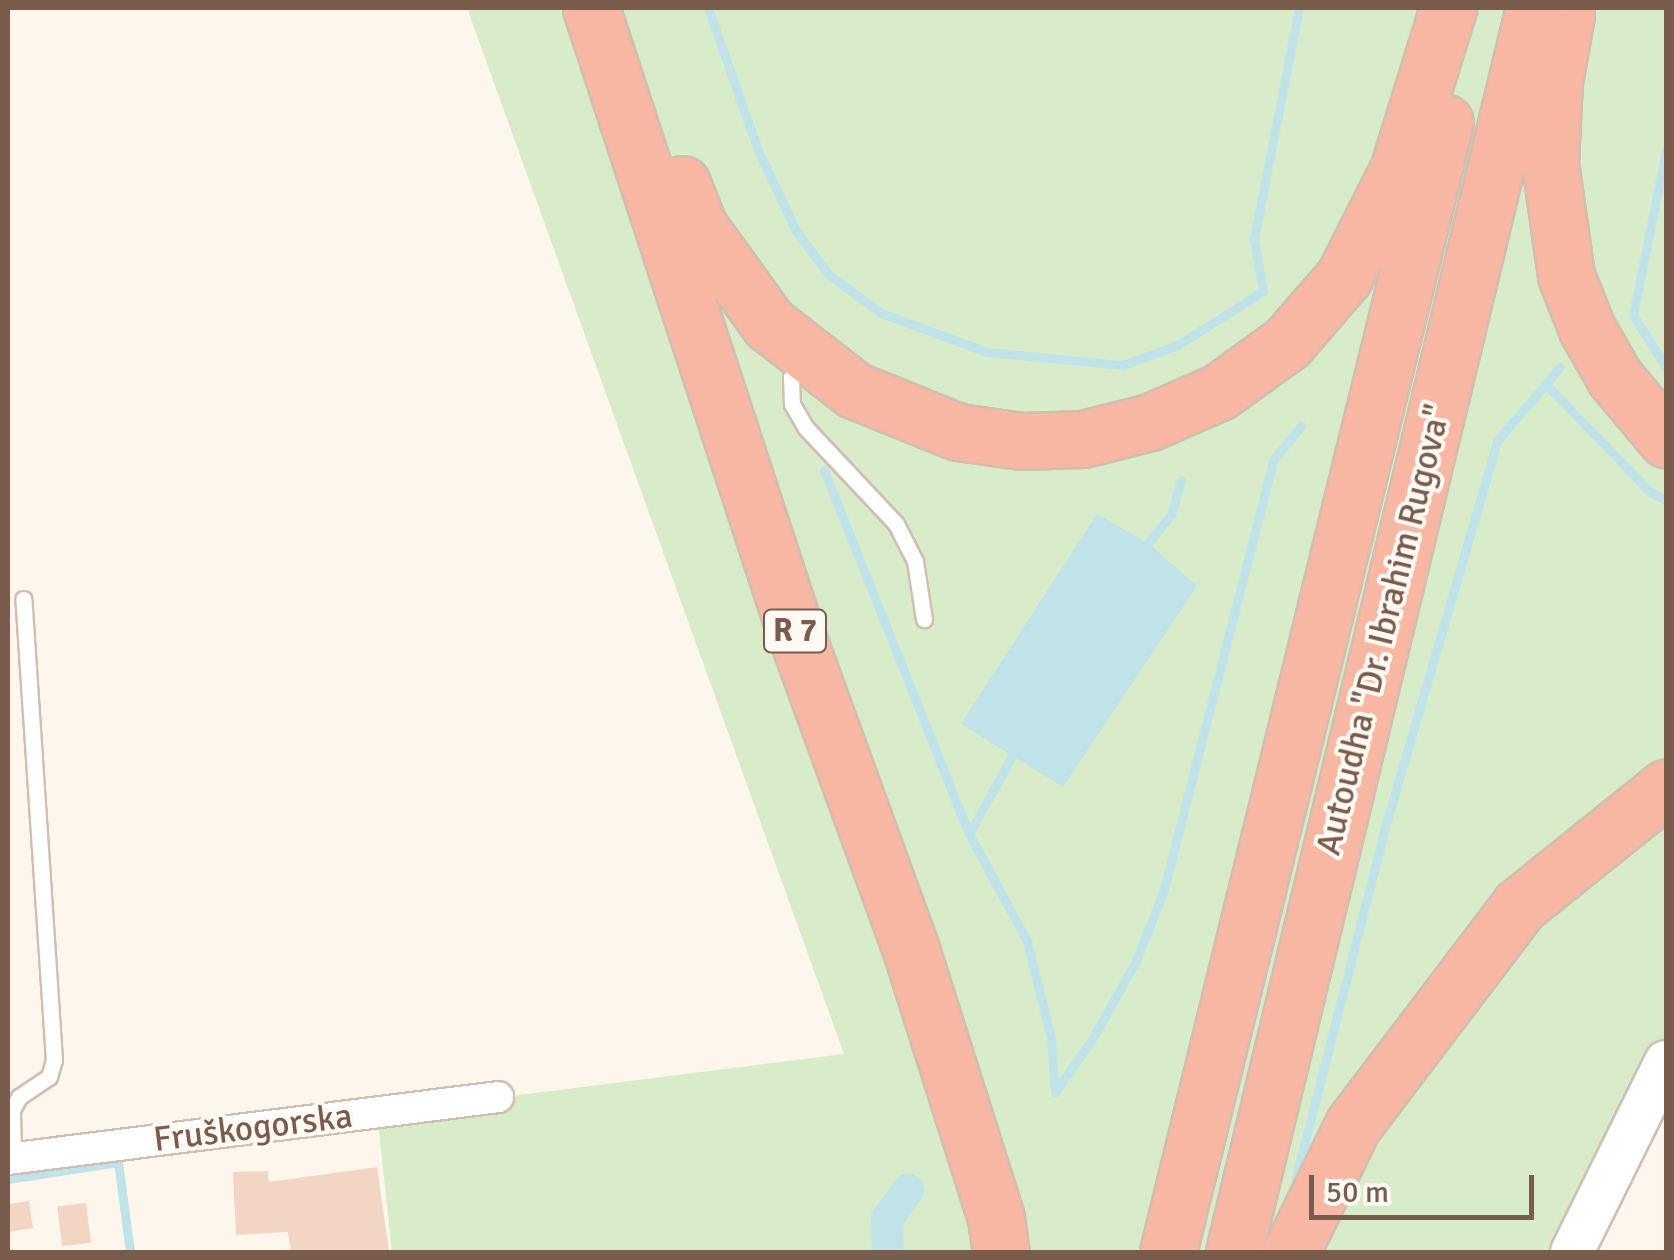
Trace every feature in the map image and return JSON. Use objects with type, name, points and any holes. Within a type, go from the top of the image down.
[{"type":"highway","name":"R 7","points":[[591,8],[795,631],[912,953],[996,1218],[1001,1252]]},
{"type":"highway","points":[[619,8],[700,227],[769,324],[807,358],[854,390],[902,413],[958,432],[1021,441],[1083,439],[1133,426],[1219,392],[1287,343],[1344,277],[1398,170],[1448,8]]},
{"type":"highway","points":[[1168,1252],[1474,8]]},
{"type":"highway","name":"Autoudha \"Dr. Ibrahim Rugova\"","points":[[1234,1252],[1534,8]]},
{"type":"highway","points":[[1567,8],[1554,82],[1550,163],[1566,276],[1587,329],[1614,378],[1666,440]]},
{"type":"highway","points":[[1291,1252],[1353,1125],[1519,906],[1666,788]]},
{"type":"street","points":[[1572,1252],[1666,1062]]},
{"type":"street","name":"Fruškogorska","points":[[10,1159],[498,1097]]},
{"type":"lane","points":[[807,358],[791,377],[792,404],[806,428],[896,524],[915,561],[924,619]]},
{"type":"lane","points":[[10,1159],[12,1110],[19,1098],[49,1076],[54,1060],[23,599]]},
{"type":"green space","points":[[467,8],[1666,8],[1666,1062],[1572,1252],[392,1252],[377,1113],[844,1054]]},
{"type":"water","points":[[1097,514],[1148,543],[1197,586],[1063,787],[961,724]]},
{"type":"building","points":[[377,1167],[389,1252],[291,1252],[288,1232],[236,1235],[233,1172],[268,1171],[269,1182]]},
{"type":"building","points":[[29,1201],[33,1228],[8,1232],[8,1204]]},
{"type":"building","points":[[86,1203],[91,1243],[62,1246],[57,1207]]},
{"type":"waterway","points":[[708,8],[758,150],[796,231],[828,274],[881,313],[987,352],[1123,365],[1178,345],[1263,291],[1254,239],[1299,8]]},
{"type":"waterway","points":[[1666,150],[1633,315],[1666,367]]},
{"type":"waterway","points":[[1296,1177],[1386,824],[1497,441],[1560,367]]},
{"type":"waterway","points":[[1546,384],[1650,492],[1666,500]]},
{"type":"waterway","points":[[1055,1092],[1091,1041],[1136,961],[1164,889],[1274,459],[1301,426]]},
{"type":"waterway","points":[[824,470],[969,834]]},
{"type":"waterway","points":[[1148,543],[1171,515],[1181,480]]},
{"type":"waterway","points":[[1012,756],[969,834],[1027,941],[1051,1039],[1055,1092]]},
{"type":"waterway","points":[[8,1179],[118,1162],[130,1252]]},
{"type":"waterway","points":[[888,1252],[887,1219],[908,1190]]}]
